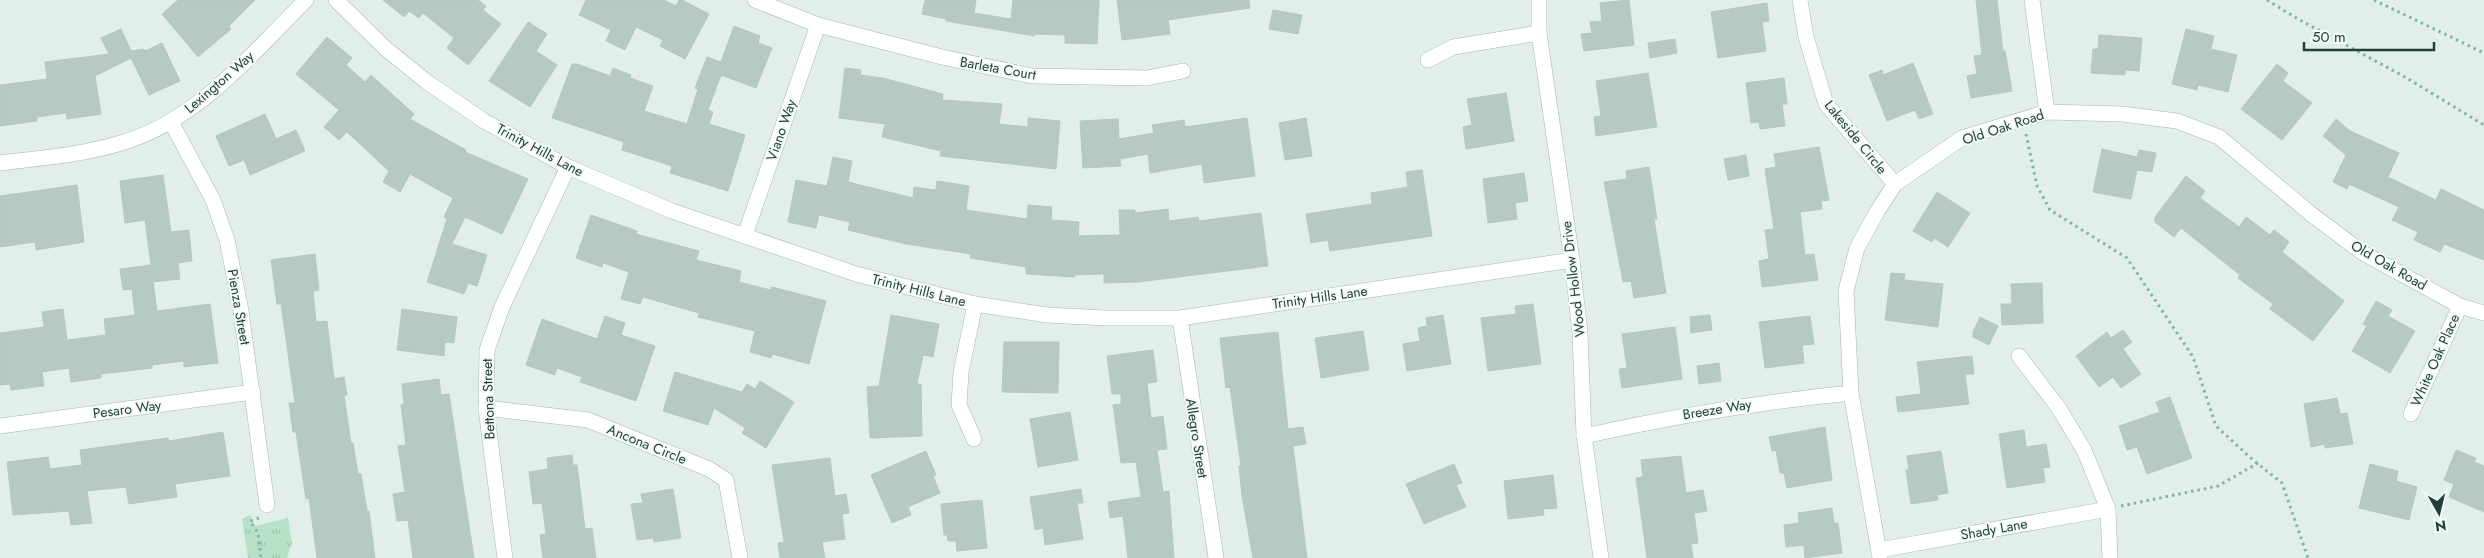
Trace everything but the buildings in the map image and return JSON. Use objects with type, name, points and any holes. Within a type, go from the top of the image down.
[{"type":"street","name":"Lexington Way","points":[[0,163],[75,154],[122,143],[171,122],[204,99],[306,0]]},
{"type":"street","name":"Trinity Hills Lane","points":[[336,0],[385,48],[427,82],[484,121],[568,167],[672,211],[856,274],[975,304],[1047,315],[1180,318],[1572,260]]},
{"type":"street","name":"Barleta Court","points":[[755,0],[818,24],[942,57],[1032,76],[1147,78],[1183,71]]},
{"type":"street","name":"Wood Hollow Drive","points":[[1539,0],[1539,33],[1572,260],[1580,333],[1584,436],[1601,558]]},
{"type":"street","name":"Lakeside Circle","points":[[1800,0],[1806,37],[1826,104],[1895,184]]},
{"type":"street","points":[[2032,0],[2047,112]]},
{"type":"street","name":"Viano Way","points":[[745,235],[818,24]]},
{"type":"street","points":[[1428,60],[1453,47],[1539,33]]},
{"type":"street","name":"Old Oak Road","points":[[1879,554],[1851,392],[1846,291],[1857,248],[1895,184],[1962,138],[2047,112],[2122,114],[2177,122],[2219,137],[2311,214],[2363,253],[2460,306],[2484,313]]},
{"type":"street","name":"Pienza Street","points":[[171,122],[212,200],[228,240],[241,310],[267,505]]},
{"type":"street","name":"Bettona Street","points":[[506,558],[486,408],[487,350],[502,307],[568,167]]},
{"type":"street","points":[[974,439],[959,405],[961,372],[975,304]]},
{"type":"street","name":"White Oak Place","points":[[2411,414],[2460,306]]},
{"type":"street","name":"Allegro Street","points":[[1180,318],[1216,558]]},
{"type":"street","points":[[2019,356],[2058,407],[2084,450],[2108,509],[2110,558]]},
{"type":"street","name":"Pesaro Way","points":[[0,426],[253,392]]},
{"type":"street","name":"Breeze Way","points":[[1584,436],[1699,412],[1763,402],[1851,392]]},
{"type":"street","name":"Ancona Circle","points":[[486,408],[588,420],[709,469],[726,480],[734,516],[740,558]]},
{"type":"street","name":"Shady Lane","points":[[1879,554],[2108,509]]},
{"type":"path","points":[[2268,0],[2298,19],[2405,77],[2484,125]]},
{"type":"path","points":[[2374,0],[2484,53]]},
{"type":"path","points":[[2023,119],[2037,186],[2050,210],[2127,258],[2193,356],[2216,426],[2282,482],[2292,516],[2308,558]]},
{"type":"path","points":[[2108,509],[2218,486],[2258,463]]},
{"type":"path","points":[[250,521],[258,534],[261,558]]},
{"type":"green space","points":[[250,515],[255,526],[288,518],[292,543],[287,558],[248,558],[242,519]]}]
